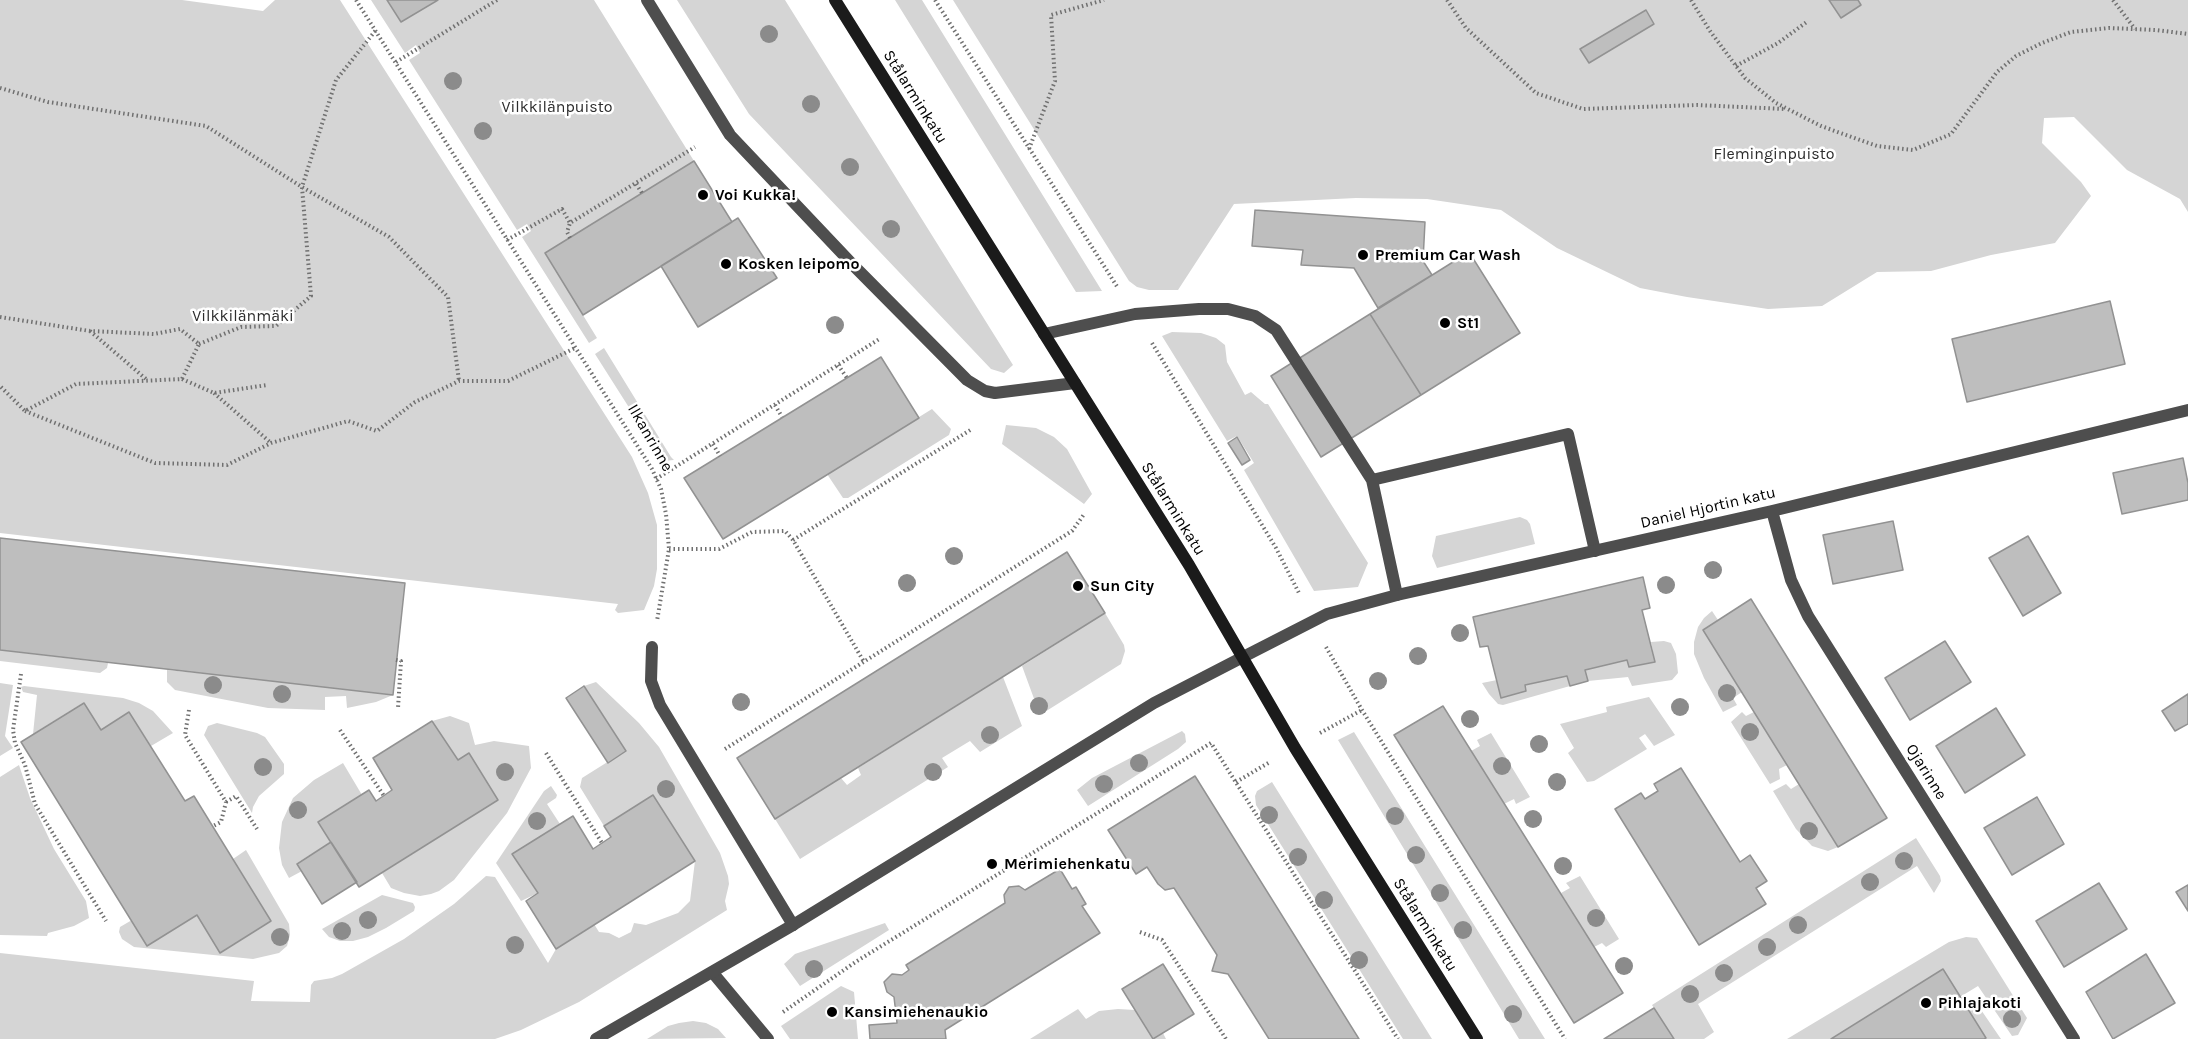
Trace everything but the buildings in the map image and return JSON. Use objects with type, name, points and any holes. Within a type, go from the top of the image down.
[{"type":"main road","name":"Stålarminkatu","points":[[835,0],[1189,565],[1294,748],[1477,1039]]},
{"type":"street","points":[[647,0],[730,135],[966,380],[985,391],[995,393],[1075,383]]},
{"type":"street","points":[[1044,334],[1135,314],[1199,309],[1227,309],[1256,316],[1276,330],[1372,480],[1397,596]]},
{"type":"street","name":"Daniel Hjortin katu","points":[[1243,657],[1327,614],[1772,511],[2188,410]]},
{"type":"street","points":[[1372,480],[1568,434],[1595,551]]},
{"type":"street","name":"Ojarinne","points":[[1772,511],[1791,580],[1808,615],[2074,1039]]},
{"type":"street","points":[[652,646],[651,681],[660,705],[793,925]]},
{"type":"street","points":[[596,1039],[793,925],[1154,703],[1243,657]]},
{"type":"street","points":[[712,973],[768,1039]]},
{"type":"path","name":"Ilkanrinne","points":[[356,0],[652,469],[666,514],[669,549],[652,646]]},
{"type":"path","points":[[396,62],[497,0]]},
{"type":"path","points":[[1029,149],[1055,81],[1052,15],[1104,0]]},
{"type":"path","points":[[1447,0],[1466,28],[1536,93],[1583,109],[1697,105],[1789,110]]},
{"type":"path","points":[[1691,0],[1710,31],[1745,78],[1776,103],[1821,126],[1877,146],[1913,150],[1952,134],[1997,72],[2016,56],[2071,32],[2109,28],[2188,34]]},
{"type":"path","points":[[2113,0],[2136,29]]},
{"type":"path","points":[[1736,66],[1778,43],[1808,21]]},
{"type":"path","points":[[182,379],[199,344],[241,327],[276,326],[311,296],[302,188],[336,80],[376,30]]},
{"type":"path","points":[[0,88],[48,102],[206,126],[302,188],[389,237],[448,297],[459,381]]},
{"type":"path","points":[[570,238],[567,232],[570,223],[695,147]]},
{"type":"path","points":[[635,183],[642,193]]},
{"type":"path","points":[[507,240],[562,209],[570,223]]},
{"type":"path","points":[[0,317],[90,331],[154,334],[180,329],[199,344]]},
{"type":"path","points":[[90,331],[146,379]]},
{"type":"path","points":[[656,479],[881,338]]},
{"type":"path","points":[[0,386],[25,411],[155,463],[227,465],[271,443],[348,421],[377,431],[416,402],[459,381],[508,381],[576,348]]},
{"type":"path","points":[[838,365],[847,378]]},
{"type":"path","points":[[25,411],[76,384],[182,379],[214,393],[271,443]]},
{"type":"path","points":[[214,393],[267,385]]},
{"type":"path","points":[[775,405],[783,417]]},
{"type":"path","points":[[793,540],[972,429]]},
{"type":"path","points":[[713,444],[720,456]]},
{"type":"path","points":[[725,749],[1072,531],[1085,513]]},
{"type":"path","points":[[669,549],[719,549],[753,532],[785,531],[793,540],[864,662]]},
{"type":"path","points":[[1331,657],[1565,1039]]},
{"type":"path","points":[[396,660],[401,661],[398,708]]},
{"type":"path","points":[[21,674],[13,730],[15,744],[25,765],[35,804],[106,921]]},
{"type":"path","points":[[189,710],[185,735],[226,802]]},
{"type":"path","points":[[340,730],[384,796]]},
{"type":"path","points":[[780,1014],[857,961],[1211,743],[1398,1039]]},
{"type":"path","points":[[546,753],[602,843]]},
{"type":"path","points":[[213,826],[221,822],[226,802],[236,796],[257,829]]},
{"type":"path","points":[[1140,932],[1162,940],[1226,1039]]},
{"type":"green space","name":"Vilkkilänmäki","points":[[0,0],[182,0],[263,11],[275,0],[340,0],[632,457],[648,493],[657,525],[657,569],[654,586],[644,610],[618,613],[615,610],[618,604],[0,533]]},
{"type":"green space","name":"Vilkkilänpuisto","points":[[371,0],[387,0],[401,22],[438,0],[594,0],[694,161],[545,253],[597,338],[589,343],[522,237],[531,231],[527,224],[517,230],[409,60],[420,53],[416,45],[405,53]]},
{"type":"green space","points":[[677,0],[785,0],[1013,365],[1004,373],[991,369],[749,114]]},
{"type":"green space","points":[[895,0],[922,0],[1102,291],[1076,292]]},
{"type":"green space","name":"Fleminginpuisto","points":[[953,0],[2188,0],[2188,212],[2180,199],[2127,170],[2074,117],[2044,118],[2042,143],[2081,182],[2091,196],[2055,243],[1991,255],[1931,271],[1877,272],[1822,306],[1768,309],[1640,288],[1557,248],[1501,210],[1427,199],[1356,198],[1234,204],[1178,290],[1149,290],[1137,287],[1129,281]]},
{"type":"green space","points":[[1172,332],[1201,333],[1216,338],[1225,345],[1227,362],[1245,395],[1251,392],[1268,404],[1368,563],[1358,587],[1314,591],[1244,470],[1254,463],[1237,436],[1227,441],[1162,336]]},
{"type":"green space","points":[[604,348],[674,460],[663,461],[595,354]]},
{"type":"green space","points":[[932,409],[951,429],[949,435],[848,498],[843,498],[827,474]]},
{"type":"green space","points":[[1006,425],[1036,428],[1054,437],[1067,449],[1092,494],[1084,504],[1002,444]]},
{"type":"green space","points":[[1520,517],[1530,524],[1535,544],[1437,568],[1432,556],[1436,536]]},
{"type":"green space","points":[[1712,611],[1718,620],[1703,630],[1742,692],[1733,698],[1737,705],[1723,712],[1694,654],[1698,627]]},
{"type":"green space","points":[[1105,613],[1124,645],[1125,651],[1121,664],[1040,715],[1022,666]]},
{"type":"green space","points":[[1651,642],[1671,643],[1676,654],[1678,673],[1672,680],[1632,686],[1628,677],[1588,681],[1585,670],[1627,660],[1629,667],[1655,662]]},
{"type":"green space","points":[[0,650],[108,663],[107,668],[100,673],[0,661]]},
{"type":"green space","points":[[167,670],[393,695],[376,702],[347,708],[346,696],[325,697],[325,710],[268,708],[175,690],[167,682]]},
{"type":"green space","points":[[1567,676],[1570,686],[1503,705],[1498,704],[1482,683],[1497,680],[1502,698],[1526,691],[1525,685]]},
{"type":"green space","points":[[1003,677],[1022,726],[980,752],[970,741],[942,758],[948,767],[800,859],[775,819],[841,778],[847,785],[861,775],[858,768]]},
{"type":"green space","points":[[596,682],[639,723],[659,747],[720,853],[729,884],[725,901],[727,910],[579,1002],[521,1030],[495,1039],[0,1039],[0,953],[254,981],[251,1001],[310,1002],[311,985],[314,981],[342,974],[404,939],[454,904],[486,876],[495,877],[548,963],[556,949],[594,924],[599,932],[609,933],[619,938],[631,932],[634,923],[646,925],[678,913],[690,901],[695,861],[653,796],[604,826],[580,787],[582,778],[625,751],[584,686]]},
{"type":"green space","points":[[0,683],[13,685],[5,736],[13,748],[0,756]]},
{"type":"green space","points":[[21,687],[123,698],[139,703],[153,711],[173,733],[151,746],[129,712],[101,730],[83,703],[33,734],[37,695],[23,692]]},
{"type":"green space","points":[[1649,697],[1675,735],[1654,746],[1645,734],[1639,738],[1647,749],[1594,781],[1587,782],[1568,753],[1574,748],[1560,724],[1607,712],[1606,707]]},
{"type":"green space","points":[[1742,712],[1746,716],[1754,712],[1787,765],[1779,769],[1780,779],[1770,784],[1731,722]]},
{"type":"green space","points":[[450,716],[469,723],[475,745],[494,741],[529,746],[531,768],[507,813],[454,880],[431,894],[420,896],[404,893],[391,888],[382,873],[498,800],[469,753],[458,760],[432,721]]},
{"type":"green space","points":[[217,723],[265,737],[284,764],[284,774],[259,796],[252,813],[204,735],[208,726]]},
{"type":"green space","points":[[1182,731],[1186,742],[1178,749],[1088,806],[1077,790],[1092,778]]},
{"type":"green space","points":[[1354,732],[1545,1039],[1519,1039],[1338,740]]},
{"type":"green space","points":[[1491,733],[1530,797],[1516,804],[1514,799],[1504,804],[1471,751],[1480,746],[1477,740]]},
{"type":"green space","points":[[343,763],[362,795],[319,821],[331,842],[297,863],[302,871],[289,878],[282,865],[279,848],[282,822],[293,798],[314,780]]},
{"type":"green space","points":[[19,765],[30,798],[54,849],[86,901],[89,918],[74,926],[48,933],[47,936],[0,935],[0,777]]},
{"type":"green space","points":[[1272,782],[1432,1039],[1403,1039],[1256,805],[1257,791]]},
{"type":"green space","points":[[1786,784],[1791,789],[1799,784],[1838,847],[1828,851],[1812,846],[1796,829],[1773,791]]},
{"type":"green space","points":[[551,786],[557,795],[547,804],[560,824],[512,854],[538,893],[521,901],[496,863],[544,791]]},
{"type":"green space","points":[[1916,838],[1940,876],[1941,881],[1934,893],[1917,866],[1698,1004],[1714,1032],[1704,1039],[1674,1039],[1652,1005]]},
{"type":"green space","points":[[246,850],[289,924],[290,935],[287,946],[279,953],[253,959],[134,947],[122,939],[119,932],[120,927],[132,920],[197,915],[220,952],[271,921],[233,859]]},
{"type":"green space","points":[[1580,876],[1619,939],[1606,947],[1602,943],[1594,947],[1561,893],[1570,888],[1566,883]]},
{"type":"green space","points":[[382,895],[413,903],[414,911],[368,937],[353,941],[340,941],[329,937],[322,929]]},
{"type":"green space","points":[[885,923],[889,930],[800,986],[784,964],[795,954]]},
{"type":"green space","points":[[1966,937],[1977,938],[2027,1018],[2018,1035],[2012,1036],[1978,986],[1960,997],[1943,969],[1831,1039],[1787,1039],[1949,942]]},
{"type":"green space","name":"Kansimiehenaukio","points":[[841,986],[854,992],[858,1039],[790,1039],[781,1026]]},
{"type":"green space","points":[[1977,1004],[2001,1039],[1984,1039],[1969,1010]]},
{"type":"green space","points":[[1078,1009],[1086,1019],[1099,1011],[1135,1010],[1153,1039],[1030,1039]]},
{"type":"green space","points":[[693,1021],[706,1023],[718,1029],[726,1038],[647,1039],[668,1026]]},
{"type":"green space","points":[[1163,1033],[1166,1039],[1153,1039]]},
{"type":"place","name":"Voi Kukka!","points":[[703,195]]},
{"type":"place","name":"Premium Car Wash","points":[[1363,255]]},
{"type":"place","name":"Kosken leipomo","points":[[726,264]]},
{"type":"place","name":"St1","points":[[1445,323]]},
{"type":"place","name":"Sun City","points":[[1078,586]]},
{"type":"place","name":"Merimiehenkatu","points":[[992,864]]},
{"type":"place","name":"Pihlajakoti","points":[[1926,1003]]},
{"type":"place","name":"Kansimiehenaukio","points":[[832,1012]]}]
